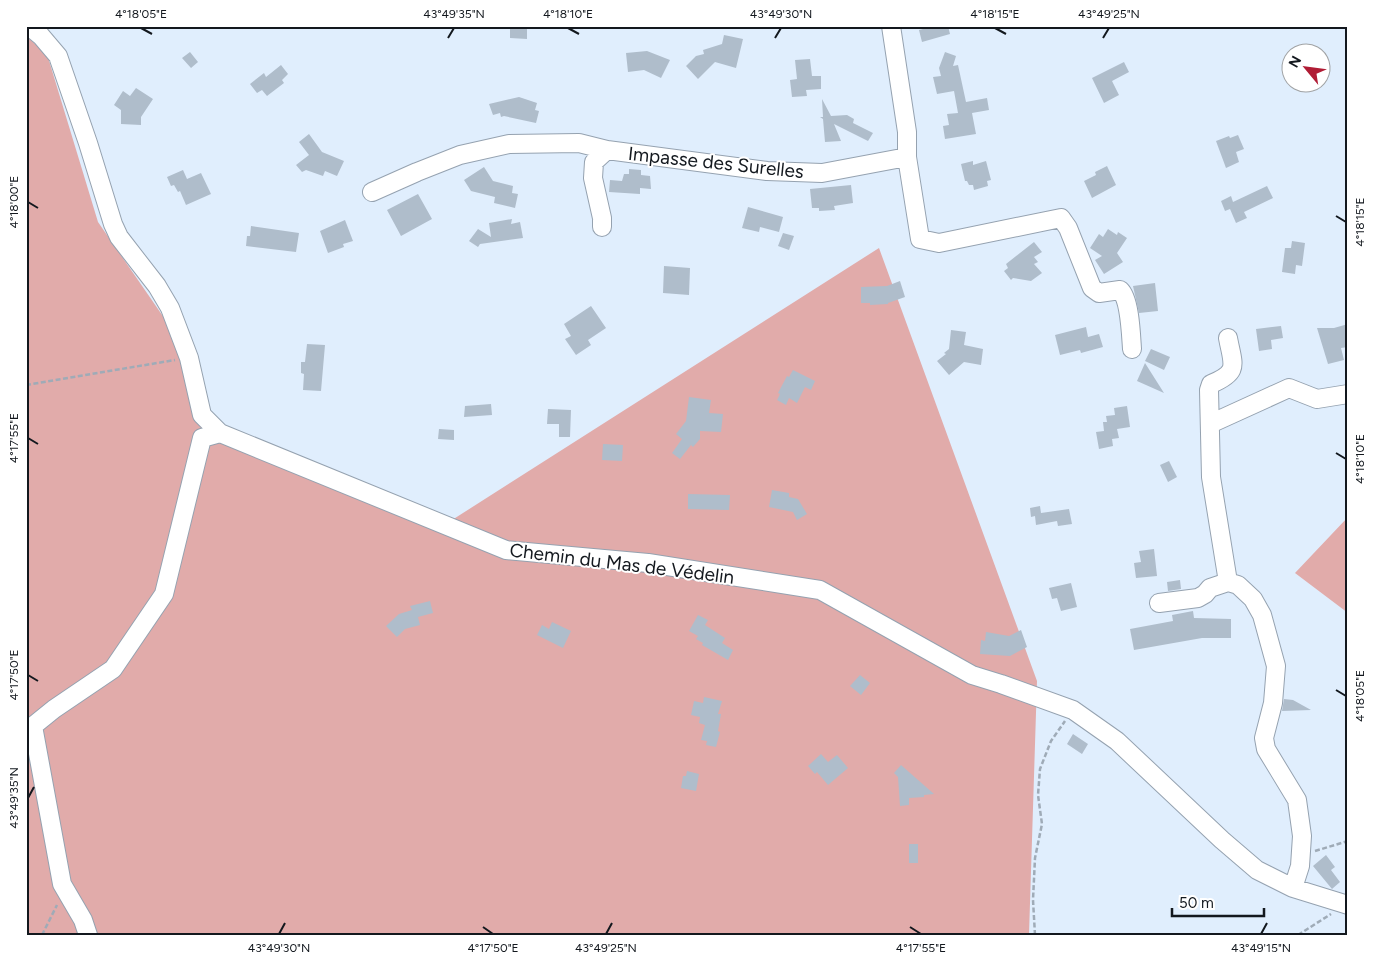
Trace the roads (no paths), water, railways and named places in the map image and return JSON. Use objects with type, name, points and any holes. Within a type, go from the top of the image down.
[{"type":"street","name":"Chemin du Mas de Védelin","points":[[29,26],[41,36],[58,56],[113,224],[119,237],[164,297],[170,308],[189,358],[202,415],[220,433],[506,550],[648,563],[820,590],[972,675],[1073,710],[1117,740],[1222,840],[1257,870],[1293,888],[1346,905]]},
{"type":"street","points":[[891,26],[907,132],[907,157],[920,239],[939,243],[1061,218],[1068,228],[1092,288],[1099,293],[1120,290],[1124,294],[1132,348]]},
{"type":"street","points":[[372,192],[460,155],[509,144],[579,143],[607,150]]},
{"type":"street","name":"Impasse des Surelles","points":[[602,227],[593,170],[594,162],[607,150],[767,171],[822,173],[907,157]]},
{"type":"street","points":[[1228,338],[1233,366],[1230,373],[1222,380],[1211,384],[1209,390],[1211,478],[1228,582]]},
{"type":"street","points":[[1210,424],[1289,388],[1317,399],[1348,394]]},
{"type":"street","points":[[88,935],[83,920],[62,884],[33,726],[54,709],[114,669],[164,594],[202,438],[220,433]]},
{"type":"street","points":[[1159,604],[1198,598],[1210,588],[1228,582],[1238,585],[1253,599],[1262,615],[1276,666],[1273,703],[1264,738],[1266,749],[1297,800],[1302,836],[1300,866],[1293,888]]}]
